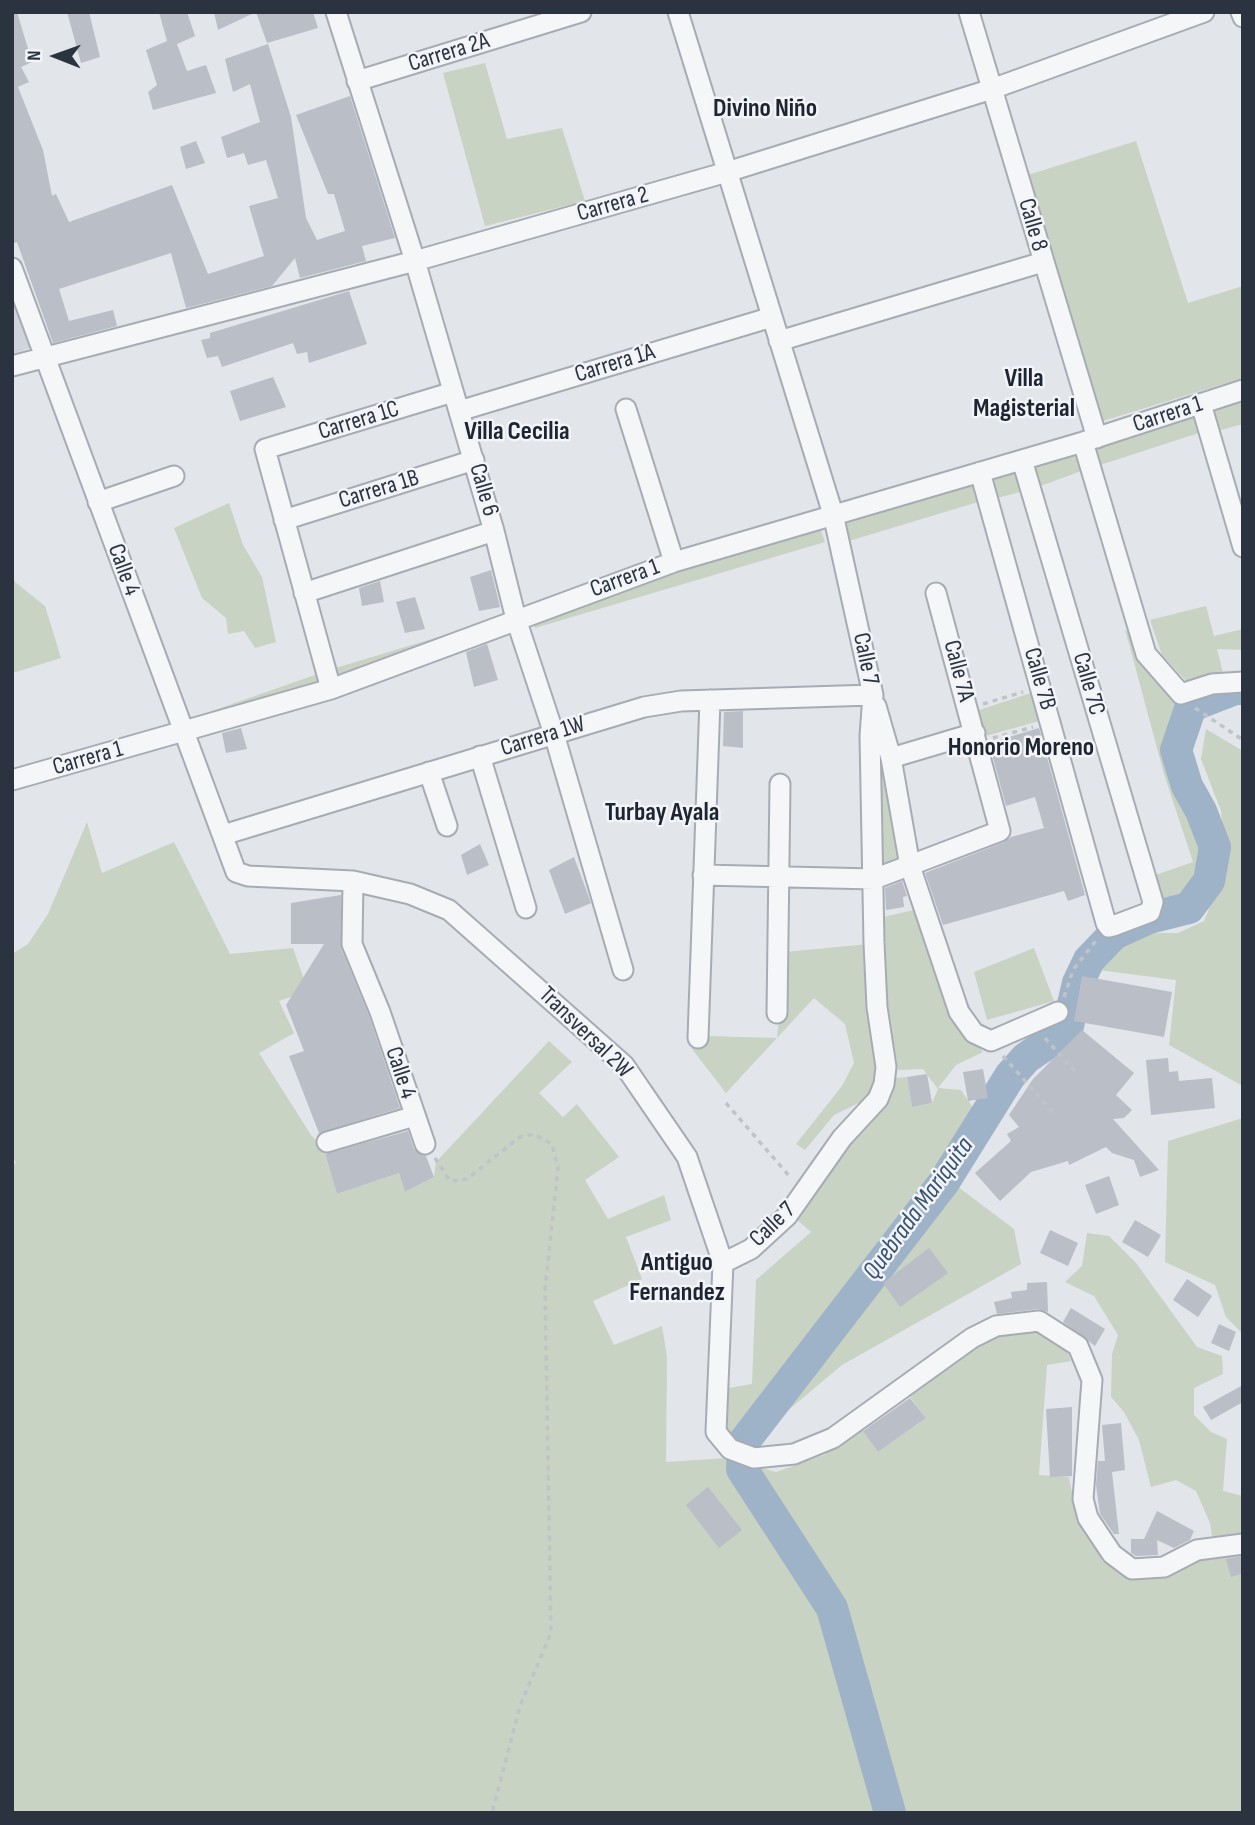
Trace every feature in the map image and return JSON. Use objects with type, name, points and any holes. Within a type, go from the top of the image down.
[{"type":"street","name":"Calle 6","points":[[336,12],[415,261],[474,460],[516,618],[554,734],[623,970]]},
{"type":"street","name":"Carrera 2A","points":[[357,81],[581,12]]},
{"type":"street","name":"Calle 7","points":[[678,12],[833,514],[873,695],[870,736],[877,1007],[886,1067],[884,1084],[878,1098],[834,1148],[787,1216],[751,1249],[723,1264]]},
{"type":"street","name":"Calle 8","points":[[969,12],[1043,262],[1146,654],[1181,694]]},
{"type":"street","name":"Carrera 2","points":[[12,366],[415,261],[727,172],[992,89],[1204,12]]},
{"type":"street","points":[[1241,12],[1243,18]]},
{"type":"street","points":[[779,341],[1043,262]]},
{"type":"street","name":"Calle 4","points":[[12,268],[47,355],[98,502],[236,872]]},
{"type":"street","name":"Carrera 1A","points":[[456,402],[772,317]]},
{"type":"street","name":"Carrera 1","points":[[12,780],[331,689],[516,618],[674,562],[1090,440],[1243,390]]},
{"type":"street","name":"Carrera 1C","points":[[284,520],[265,449],[456,402]]},
{"type":"street","points":[[1201,404],[1237,507],[1243,547]]},
{"type":"street","points":[[626,410],[674,562]]},
{"type":"street","name":"Carrera 1B","points":[[284,520],[474,460]]},
{"type":"street","name":"Calle 7C","points":[[1022,460],[1152,908],[1109,927]]},
{"type":"street","name":"Calle 7B","points":[[980,472],[1109,927]]},
{"type":"street","points":[[98,502],[173,476]]},
{"type":"street","points":[[284,520],[331,689]]},
{"type":"street","points":[[304,593],[494,531]]},
{"type":"street","name":"Calle 7A","points":[[910,866],[1000,831],[936,593]]},
{"type":"street","points":[[1181,694],[1212,684],[1243,682]]},
{"type":"street","points":[[873,695],[891,758],[910,866],[959,1012],[974,1033],[990,1041],[1058,1012]]},
{"type":"street","name":"Carrera 1W","points":[[223,835],[644,707],[710,701],[873,695]]},
{"type":"street","points":[[698,1038],[710,701]]},
{"type":"street","points":[[891,758],[976,738]]},
{"type":"street","points":[[480,756],[526,908]]},
{"type":"street","points":[[429,772],[447,826]]},
{"type":"street","points":[[776,1013],[780,784]]},
{"type":"street","points":[[703,875],[874,878],[910,866]]},
{"type":"street","name":"Transversal 2W","points":[[236,872],[247,876],[353,881],[410,894],[449,910],[624,1065],[687,1157],[723,1264],[716,1432],[730,1450],[754,1458],[794,1454],[833,1438],[972,1338],[996,1326],[1039,1321],[1078,1346],[1092,1380],[1083,1499],[1088,1518],[1112,1554],[1132,1569],[1164,1567],[1197,1550],[1243,1544]]},
{"type":"street","name":"Calle 4","points":[[353,881],[352,944],[380,1012],[425,1144]]},
{"type":"street","points":[[327,1142],[415,1116]]},
{"type":"path","points":[[968,709],[1041,686]]},
{"type":"path","points":[[1181,694],[1191,706],[1243,740]]},
{"type":"path","points":[[976,738],[1051,721]]},
{"type":"path","points":[[1058,1012],[1073,970],[1088,947],[1109,927]]},
{"type":"path","points":[[1032,1023],[1078,1075]]},
{"type":"path","points":[[990,1041],[1055,1115]]},
{"type":"path","points":[[726,1102],[804,1194]]},
{"type":"path","points":[[425,1144],[450,1181],[467,1179],[520,1136],[534,1134],[552,1144],[558,1168],[545,1289],[551,1633],[520,1706],[492,1813]]},
{"type":"shaded area","points":[[12,290],[36,346],[12,354]]},
{"type":"green space","points":[[485,63],[507,139],[562,128],[585,201],[485,226],[443,73]]},
{"type":"green space","points":[[1136,141],[1188,303],[1243,286],[1243,378],[1103,421],[1028,175]]},
{"type":"green space","points":[[1243,396],[1243,424],[1217,431],[1210,406]]},
{"type":"green space","points":[[1194,413],[1202,432],[1097,466],[1092,447]]},
{"type":"green space","points":[[1078,452],[1084,470],[1038,487],[1032,467]]},
{"type":"green space","points":[[1018,470],[1024,491],[993,499],[987,481]]},
{"type":"green space","points":[[972,480],[978,502],[849,541],[842,519]]},
{"type":"green space","points":[[229,503],[243,545],[262,577],[276,642],[255,648],[244,631],[228,634],[226,618],[202,598],[174,528]]},
{"type":"green space","points":[[819,525],[825,542],[535,628],[530,612]]},
{"type":"green space","points":[[12,574],[15,582],[45,606],[61,658],[16,672],[12,672]]},
{"type":"green space","points":[[1206,606],[1214,636],[1243,629],[1243,650],[1217,649],[1223,673],[1191,686],[1162,655],[1150,620]]},
{"type":"green space","points":[[511,615],[200,727],[195,717],[329,670]]},
{"type":"green space","points":[[1125,629],[1181,694],[1170,724],[1168,750],[1176,778],[1205,833],[1208,856],[1204,875],[1186,903],[1154,908],[1150,877],[1193,862],[1164,774]]},
{"type":"green space","points":[[1034,692],[1043,720],[982,737],[976,711]]},
{"type":"green space","points":[[1206,729],[1243,751],[1243,1086],[1169,1045],[1176,980],[1098,970],[1111,950],[1141,933],[1178,933],[1204,921],[1226,868],[1221,811],[1201,759]]},
{"type":"green space","points":[[873,735],[906,855],[879,870]]},
{"type":"green space","points":[[87,822],[102,873],[174,842],[230,954],[293,948],[308,991],[279,1001],[294,1033],[259,1053],[311,1135],[323,1148],[337,1194],[399,1173],[405,1192],[434,1177],[436,1162],[549,1041],[572,1062],[539,1093],[563,1117],[577,1104],[619,1157],[585,1180],[608,1219],[664,1195],[671,1220],[626,1237],[642,1279],[593,1301],[614,1345],[662,1326],[667,1357],[666,1462],[728,1458],[776,1472],[824,1455],[861,1427],[878,1452],[926,1418],[907,1393],[937,1376],[983,1339],[1032,1326],[1066,1347],[1071,1361],[1047,1365],[1039,1475],[1069,1477],[1075,1508],[1103,1562],[1132,1576],[1190,1561],[1243,1554],[1243,1813],[12,1813],[12,1168],[16,1162],[12,1158],[12,954],[28,944],[48,914]]},
{"type":"green space","points":[[914,910],[951,1010],[983,1052],[956,1065],[938,1088],[961,1090],[980,1118],[941,1174],[1014,1229],[1021,1264],[842,1365],[786,1412],[765,1421],[756,1449],[732,1444],[721,1430],[723,1389],[752,1384],[756,1280],[811,1232],[795,1218],[843,1142],[884,1107],[896,1078],[907,1077],[912,1107],[932,1103],[938,1089],[923,1069],[898,1070],[888,1005],[879,918]]},
{"type":"green space","points":[[869,944],[878,1074],[869,1098],[834,1115],[805,1150],[796,1144],[842,1086],[854,1063],[845,1024],[814,998],[777,1038],[785,952]]},
{"type":"green space","points":[[1034,948],[1054,1001],[987,1020],[974,972]]},
{"type":"green space","points":[[704,1036],[777,1038],[726,1093],[692,1049]]},
{"type":"green space","points":[[1243,1118],[1243,1334],[1226,1317],[1215,1285],[1165,1262],[1168,1141]]},
{"type":"green space","points":[[1087,1233],[1109,1236],[1136,1263],[1197,1347],[1222,1356],[1223,1374],[1194,1388],[1194,1415],[1211,1432],[1227,1439],[1223,1491],[1243,1496],[1243,1534],[1212,1536],[1210,1523],[1196,1491],[1176,1480],[1151,1487],[1139,1440],[1124,1412],[1111,1397],[1112,1354],[1118,1335],[1094,1296],[1065,1282],[1082,1266]]},
{"type":"building","points":[[12,12],[17,12],[32,62],[21,67],[29,82],[18,87],[43,150],[52,196],[56,194],[69,222],[172,185],[208,274],[264,256],[249,206],[278,198],[266,160],[248,165],[244,153],[227,158],[221,137],[260,122],[250,84],[233,92],[225,59],[268,44],[291,117],[306,218],[317,240],[345,231],[334,194],[328,194],[296,115],[350,96],[395,238],[362,246],[366,261],[300,278],[295,258],[272,286],[186,308],[171,253],[59,289],[69,321],[113,310],[117,326],[53,343],[17,242],[12,244]]},
{"type":"building","points":[[67,12],[89,12],[100,57],[81,63]]},
{"type":"building","points":[[159,12],[187,12],[195,36],[177,44],[187,71],[206,65],[216,93],[153,110],[148,92],[157,85],[146,50],[167,41]]},
{"type":"building","points":[[214,12],[256,12],[218,30]]},
{"type":"building","points":[[256,12],[313,12],[318,28],[267,43]]},
{"type":"building","points":[[196,141],[205,163],[186,169],[180,147]]},
{"type":"building","points":[[349,291],[367,344],[309,363],[307,352],[297,354],[293,343],[222,367],[218,356],[207,358],[201,340],[210,338],[210,333]]},
{"type":"building","points":[[273,377],[286,407],[240,421],[230,391]]},
{"type":"building","points":[[491,570],[500,607],[479,611],[470,577]]},
{"type":"building","points":[[380,581],[384,602],[362,606],[359,588]]},
{"type":"building","points":[[415,597],[425,629],[405,633],[396,602]]},
{"type":"building","points":[[487,644],[498,680],[474,687],[466,652]]},
{"type":"building","points":[[743,711],[743,748],[723,746],[724,712]]},
{"type":"building","points":[[241,728],[247,749],[226,753],[222,733]]},
{"type":"building","points":[[1039,728],[1085,895],[1068,901],[1064,891],[943,925],[925,873],[1011,837],[1044,828],[1035,797],[1006,806],[989,743]]},
{"type":"building","points":[[480,844],[489,865],[467,875],[461,855]]},
{"type":"building","points":[[574,857],[591,903],[565,914],[549,870]]},
{"type":"building","points":[[902,881],[907,896],[903,897],[904,907],[886,910],[885,888]]},
{"type":"building","points":[[341,895],[341,948],[369,1016],[400,1108],[319,1133],[289,1056],[304,1051],[286,1005],[324,944],[291,944],[291,903]]},
{"type":"building","points":[[1082,976],[1172,992],[1164,1037],[1074,1021]]},
{"type":"building","points":[[1082,1030],[1134,1073],[1116,1095],[1132,1110],[1124,1118],[1113,1119],[1159,1170],[1140,1177],[1134,1160],[1112,1153],[1106,1147],[1069,1165],[1068,1161],[1031,1172],[1000,1201],[975,1173],[1011,1141],[1007,1134],[1019,1127],[1009,1115],[1033,1079]]},
{"type":"building","points":[[1168,1058],[1169,1072],[1178,1071],[1179,1081],[1212,1078],[1215,1108],[1151,1115],[1146,1060]]},
{"type":"building","points":[[983,1069],[988,1098],[968,1101],[963,1072]]},
{"type":"building","points":[[927,1074],[932,1103],[912,1107],[907,1077]]},
{"type":"building","points":[[408,1131],[414,1149],[426,1156],[434,1177],[405,1192],[399,1173],[337,1194],[325,1154]]},
{"type":"building","points":[[1109,1176],[1119,1205],[1096,1214],[1085,1185]]},
{"type":"building","points":[[1135,1220],[1161,1235],[1148,1257],[1122,1242]]},
{"type":"building","points":[[1050,1230],[1078,1243],[1068,1266],[1040,1253]]},
{"type":"building","points":[[929,1248],[948,1273],[900,1307],[883,1283]]},
{"type":"building","points":[[1187,1279],[1212,1296],[1198,1317],[1173,1300]]},
{"type":"building","points":[[1047,1282],[1048,1312],[1038,1309],[997,1314],[994,1302],[1012,1298],[1011,1292],[1027,1290],[1027,1283]]},
{"type":"building","points":[[1071,1308],[1105,1329],[1095,1346],[1063,1322]]},
{"type":"building","points":[[1219,1324],[1236,1332],[1229,1351],[1211,1343]]},
{"type":"building","points":[[1243,1385],[1243,1402],[1211,1420],[1203,1407]]},
{"type":"building","points":[[910,1398],[926,1418],[878,1452],[863,1431]]},
{"type":"building","points":[[1072,1407],[1072,1476],[1050,1477],[1046,1409]]},
{"type":"building","points":[[1121,1423],[1125,1470],[1112,1472],[1119,1534],[1114,1534],[1100,1514],[1096,1485],[1098,1461],[1105,1461],[1102,1425]]},
{"type":"building","points":[[708,1487],[742,1530],[719,1548],[686,1505]]},
{"type":"building","points":[[1157,1511],[1194,1531],[1190,1540],[1174,1548],[1157,1540],[1158,1555],[1136,1556],[1131,1553],[1131,1539],[1144,1539]]},
{"type":"building","points":[[1243,1556],[1243,1573],[1231,1577],[1226,1559]]},
{"type":"waterway","name":"Quebrada Mariquita","points":[[890,1813],[832,1608],[742,1469],[743,1443],[944,1182],[1010,1076],[1026,1058],[1067,1030],[1078,983],[1089,960],[1114,934],[1149,918],[1189,908],[1209,881],[1215,847],[1201,811],[1187,786],[1176,750],[1191,706],[1235,689],[1243,689]]},
{"type":"district","name":"Divino Niño","points":[[765,109]]},
{"type":"district","name":"Villa Magisterial","points":[[1024,394]]},
{"type":"district","name":"Villa Cecilia","points":[[517,432]]},
{"type":"district","name":"Honorio Moreno","points":[[1021,748]]},
{"type":"district","name":"Turbay Ayala","points":[[662,813]]},
{"type":"district","name":"Antiguo Fernandez","points":[[677,1278]]}]
